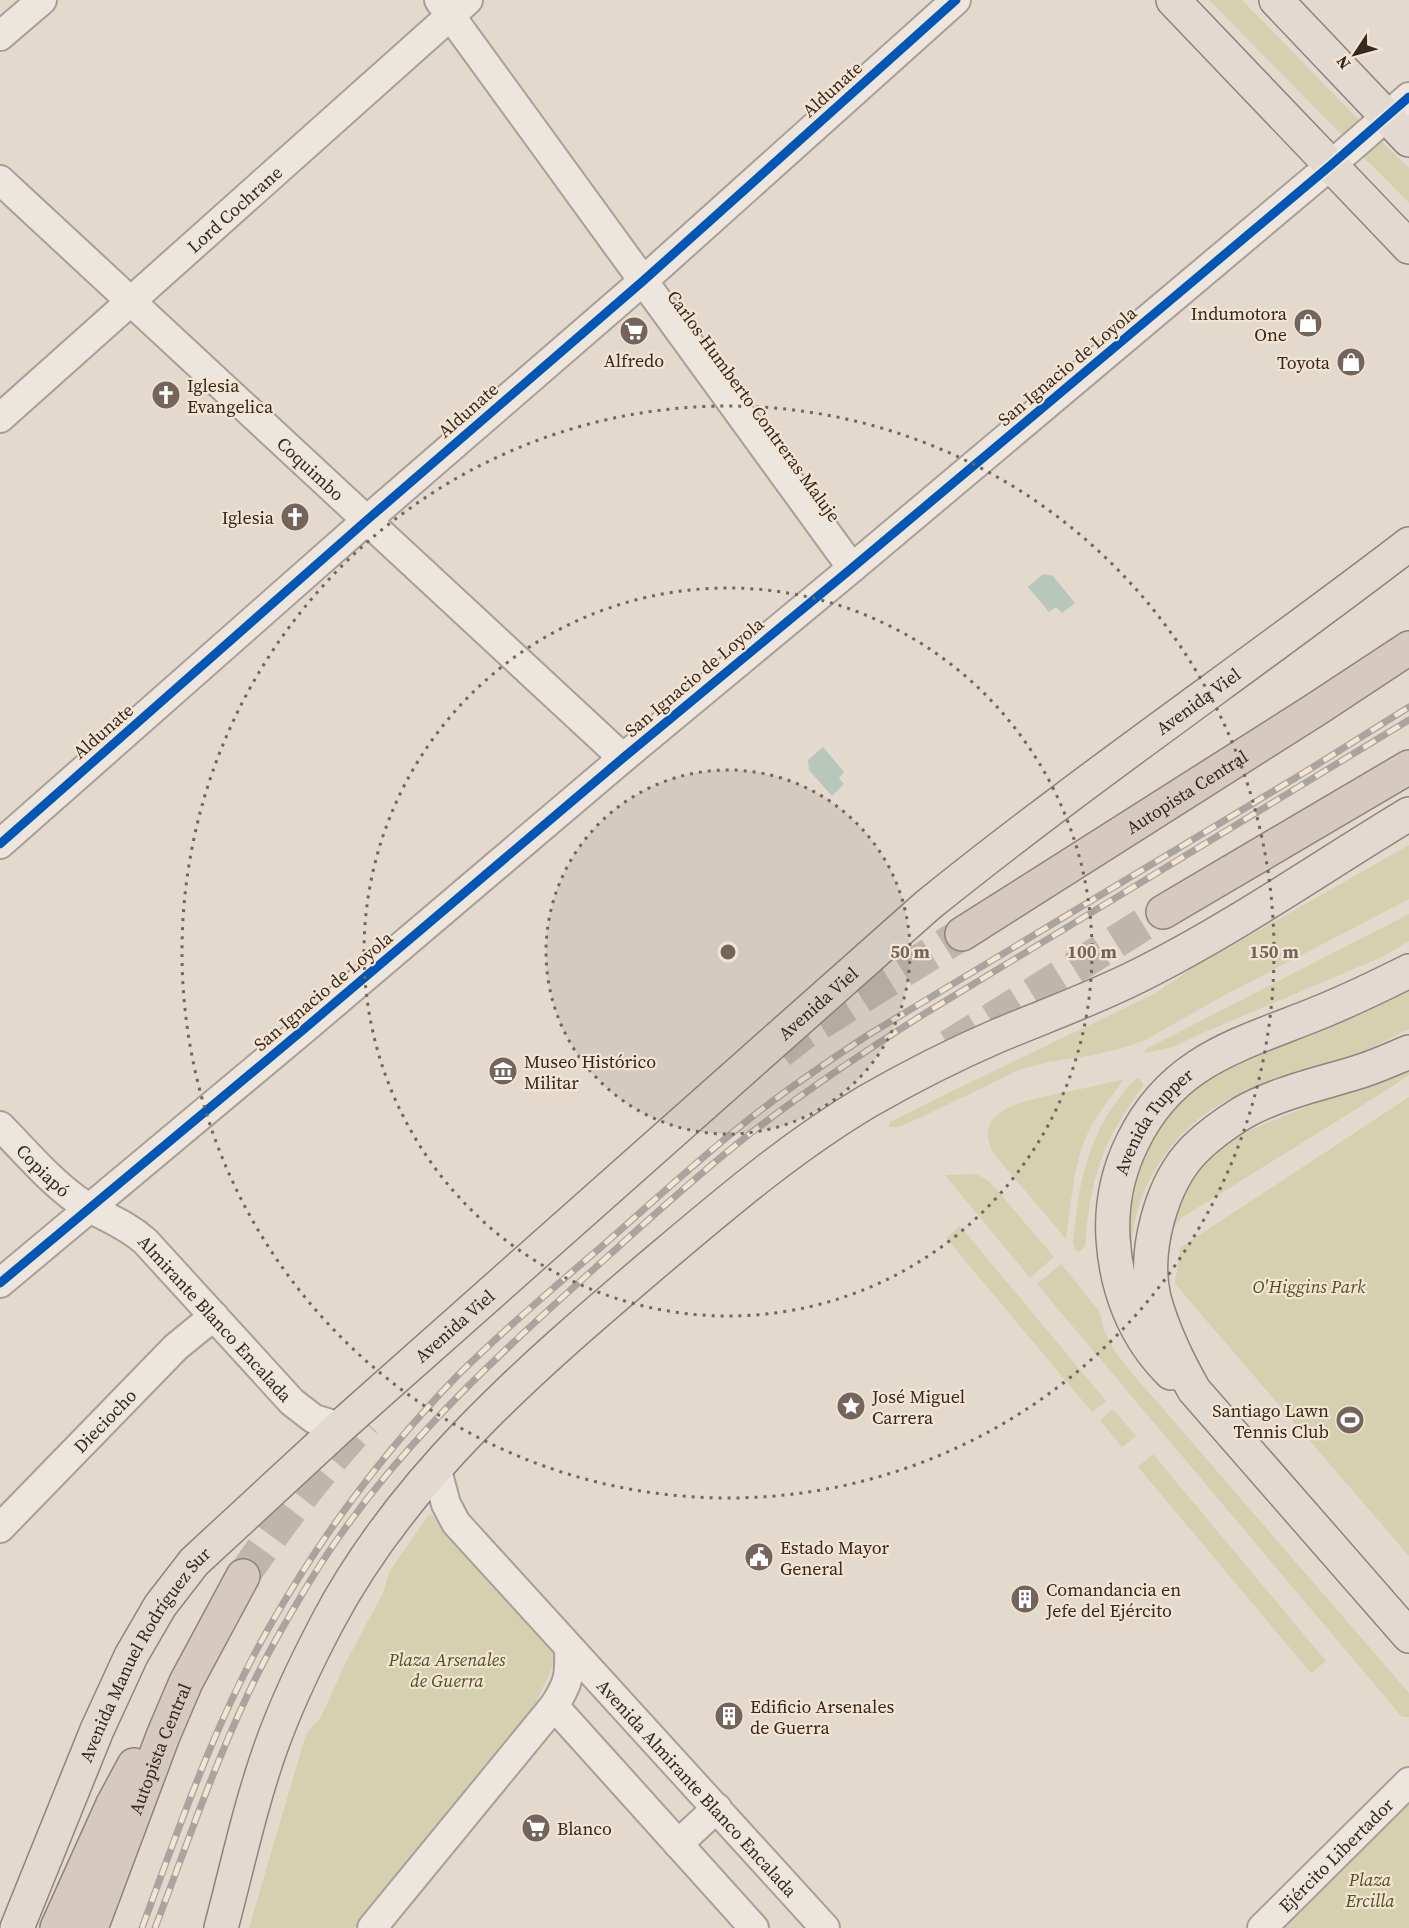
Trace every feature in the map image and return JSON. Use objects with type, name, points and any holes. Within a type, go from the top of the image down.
[{"type":"highway","name":"Autopista Central","points":[[962,934],[1409,648]]},
{"type":"highway","points":[[1163,912],[1409,767]]},
{"type":"highway","name":"Autopista Central","points":[[91,1928],[163,1736],[186,1682],[243,1576]]},
{"type":"highway","points":[[57,1928],[113,1804],[186,1682]]},
{"type":"main road","points":[[1173,0],[1409,247]]},
{"type":"main road","points":[[1276,0],[1398,106],[1409,140]]},
{"type":"main road","name":"Avenida Viel","points":[[340,1427],[928,905],[1110,764],[1287,637],[1409,544]]},
{"type":"main road","points":[[220,1928],[271,1748],[307,1662],[329,1619],[366,1558],[407,1502],[436,1467],[496,1404],[610,1302],[740,1191],[825,1128],[905,1080],[952,1056],[1103,993],[1179,955],[1409,814]]},
{"type":"main road","name":"Avenida Tupper","points":[[1194,1390],[1174,1376],[1153,1354],[1136,1326],[1120,1281],[1114,1249],[1114,1202],[1127,1153],[1138,1130],[1160,1098],[1196,1066],[1223,1051],[1322,1012],[1373,990],[1409,971]]},
{"type":"main road","name":"Avenida Tupper","points":[[1409,1052],[1362,1071],[1276,1098],[1242,1113],[1194,1150],[1177,1172],[1156,1222],[1151,1270],[1154,1296],[1162,1323],[1173,1352],[1194,1390],[1409,1636]]},
{"type":"main road","name":"Avenida Manuel Rodríguez Sur","points":[[17,1928],[117,1684],[160,1606],[194,1562],[216,1540],[340,1427]]},
{"type":"street","points":[[0,36],[42,0]]},
{"type":"street","name":"Aldunate","points":[[0,844],[367,520],[643,281],[956,0]]},
{"type":"street","name":"Carlos Humberto Contreras Maluje","points":[[452,5],[643,281],[852,568]]},
{"type":"street","name":"Lord Cochrane","points":[[0,418],[130,302],[452,5]]},
{"type":"street","name":"San Ignacio de Loyola","points":[[0,1283],[1331,165],[1398,106]]},
{"type":"street","name":"Coquimbo","points":[[0,180],[623,758]]},
{"type":"street","name":"Copiapó","points":[[0,1126],[63,1189],[90,1208]]},
{"type":"street","name":"Almirante Blanco Encalada","points":[[90,1208],[133,1230],[292,1402],[314,1419],[340,1427]]},
{"type":"street","name":"Dieciocho","points":[[0,1528],[176,1347],[214,1316]]},
{"type":"street","points":[[372,1928],[554,1706],[564,1691],[570,1674],[569,1648],[456,1523],[446,1504],[436,1467]]},
{"type":"street","name":"Avenida Almirante Blanco Encalada","points":[[569,1648],[825,1928]]},
{"type":"street","points":[[554,1706],[754,1928]]},
{"type":"street","name":"Ejército Libertador","points":[[1262,1928],[1409,1782]]},
{"type":"street","points":[[678,1844],[717,1808]]},
{"type":"green space","points":[[1209,0],[1242,0],[1409,168],[1409,203]]},
{"type":"green space","points":[[1409,845],[1409,899],[1225,995],[1147,1039],[1094,1055],[1048,1062],[1019,1070],[899,1127],[889,1127],[890,1122],[1154,994],[1196,966]]},
{"type":"green space","points":[[1409,914],[1409,941],[1382,957],[1173,1047],[1144,1053],[1146,1049]]},
{"type":"green space","points":[[1409,988],[1409,1029],[1369,1049],[1228,1100],[1208,1112],[1173,1144],[1147,1185],[1138,1208],[1133,1231],[1133,1271],[1122,1204],[1158,1117],[1214,1072]]},
{"type":"green space","points":[[1409,1065],[1409,1075],[1181,1218],[1172,1230],[1163,1234],[1196,1167],[1228,1139]]},
{"type":"green space","points":[[1139,1078],[1144,1085],[1118,1123],[1101,1160],[1091,1200],[1085,1246],[1079,1252],[1075,1250],[1073,1243],[1075,1224],[1090,1151],[1106,1117],[1126,1088]]},
{"type":"green space","points":[[1124,1079],[1094,1121],[1087,1135],[1074,1178],[1066,1239],[994,1154],[988,1138],[989,1126],[996,1116],[1020,1103]]},
{"type":"green space","name":"O'Higgins Park","points":[[1409,1097],[1409,1556],[1175,1284],[1180,1248]]},
{"type":"green space","points":[[976,1174],[990,1182],[1054,1257],[1030,1278],[945,1175]]},
{"type":"green space","points":[[960,1226],[1106,1401],[1092,1412],[946,1238]]},
{"type":"green space","points":[[1061,1264],[1100,1312],[1104,1331],[1116,1353],[1132,1373],[1409,1693],[1409,1717],[1402,1717],[1037,1284]]},
{"type":"green space","points":[[1113,1409],[1136,1436],[1122,1447],[1100,1420]]},
{"type":"green space","points":[[1153,1454],[1326,1661],[1311,1673],[1138,1467]]},
{"type":"green space","name":"Plaza Arsenales de Guerra","points":[[430,1513],[560,1652],[529,1716],[354,1928],[249,1928],[306,1734],[321,1717],[343,1668],[384,1591],[389,1572]]},
{"type":"green space","name":"Plaza Ercilla","points":[[1409,1795],[1409,1928],[1279,1928]]},
{"type":"shaded area","points":[[1043,574],[1053,576],[1075,603],[1062,613],[1056,607],[1049,612],[1028,587]]},
{"type":"shaded area","points":[[823,747],[844,772],[839,778],[844,784],[832,796],[809,770],[808,760]]},
{"type":"tunnel","points":[[949,1046],[1163,912]]},
{"type":"tunnel","points":[[780,1052],[803,1034],[962,934]]},
{"type":"tunnel","points":[[243,1576],[301,1497],[365,1421]]},
{"type":"railway","points":[[142,1928],[216,1735],[251,1660],[271,1624],[312,1557],[357,1493],[406,1432],[459,1374],[528,1310],[710,1151],[807,1076],[868,1035],[1409,707]]},
{"type":"railway","points":[[155,1928],[235,1723],[255,1679],[310,1581],[338,1538],[402,1457],[436,1419],[509,1346],[702,1173],[809,1090],[924,1014],[1409,720]]},
{"type":"cycle path","points":[[0,844],[367,520],[643,281],[956,0]]},
{"type":"cycle path","points":[[0,1283],[1409,97]]},
{"type":"place","name":"Indumotora One","points":[[1308,323]]},
{"type":"place","name":"Alfredo","points":[[634,331]]},
{"type":"place","name":"Toyota","points":[[1351,362]]},
{"type":"place","name":"Iglesia Evangelica","points":[[166,395]]},
{"type":"place","name":"Iglesia","points":[[295,517]]},
{"type":"place","name":"Museo Histórico Militar","points":[[503,1071]]},
{"type":"place","name":"José Miguel Carrera","points":[[851,1406]]},
{"type":"place","name":"Santiago Lawn Tennis Club","points":[[1350,1420]]},
{"type":"place","name":"Estado Mayor General","points":[[759,1557]]},
{"type":"place","name":"Comandancia en Jefe del Ejército","points":[[1025,1599]]},
{"type":"place","name":"Edificio Arsenales de Guerra","points":[[729,1716]]},
{"type":"place","name":"Blanco","points":[[536,1828]]}]
